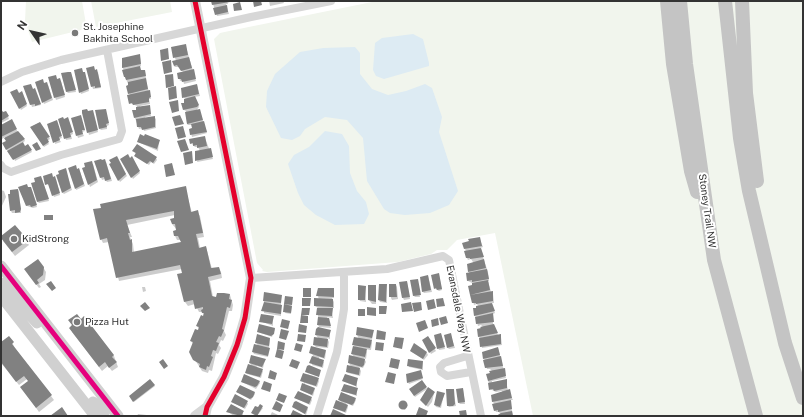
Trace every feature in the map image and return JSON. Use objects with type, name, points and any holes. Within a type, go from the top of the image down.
[{"type":"highway","points":[[667,1],[673,64],[691,171],[714,260]]},
{"type":"highway","name":"Stoney Trail NW","points":[[680,1],[686,64],[714,260],[756,416]]},
{"type":"highway","points":[[725,1],[740,138],[750,191],[785,343],[803,398]]},
{"type":"highway","points":[[742,1],[743,48],[752,145],[785,343]]},
{"type":"main road","points":[[2,267],[118,416]]},
{"type":"main road","points":[[1,283],[58,346],[77,363]]},
{"type":"main road","points":[[1,296],[84,400],[95,416]]},
{"type":"main road","points":[[84,400],[93,402],[104,416]]},
{"type":"street","points":[[195,1],[251,278],[245,318],[237,345],[224,376],[206,412],[196,416]]},
{"type":"street","points":[[1,82],[22,72],[48,64],[201,29],[298,4],[331,1]]},
{"type":"street","points":[[1,165],[11,172],[61,155],[119,139],[122,132],[107,50]]},
{"type":"street","name":"Evansdale Way NW","points":[[251,278],[387,269],[443,256],[449,260],[467,356],[481,416]]},
{"type":"street","points":[[317,416],[338,352],[344,309],[344,272]]},
{"type":"street","points":[[467,356],[444,363],[440,367],[441,372],[447,376],[471,372]]},
{"type":"shaded area","points":[[26,1],[82,1],[86,24],[81,30],[32,42],[25,21]]},
{"type":"shaded area","points":[[91,1],[170,1],[172,12],[96,27]]},
{"type":"shaded area","points":[[377,1],[803,1],[803,416],[533,416],[495,233],[457,240],[447,250],[437,250],[431,254],[398,262],[267,272],[262,271],[263,270],[257,263],[214,39],[220,33]]},
{"type":"shaded area","points":[[413,34],[423,39],[429,66],[384,79],[376,76],[373,70],[375,43],[382,38]]},
{"type":"shaded area","points":[[355,47],[360,53],[360,74],[372,89],[388,95],[406,91],[425,84],[432,88],[442,117],[439,132],[458,191],[449,205],[430,213],[405,215],[390,213],[384,209],[367,181],[363,138],[347,120],[325,117],[305,129],[300,136],[292,140],[281,138],[266,107],[267,91],[275,74],[300,52],[323,48]]},
{"type":"shaded area","points":[[325,131],[342,134],[349,146],[350,173],[357,191],[366,202],[369,214],[364,224],[335,225],[316,215],[304,205],[298,193],[288,164],[294,155],[309,147]]},
{"type":"building","points":[[211,1],[230,1],[230,2],[212,5]]},
{"type":"building","points":[[253,1],[261,1],[262,5],[254,7]]},
{"type":"building","points":[[240,2],[242,10],[234,11],[233,4]]},
{"type":"building","points":[[227,5],[228,12],[215,15],[213,8]]},
{"type":"building","points":[[186,44],[188,55],[173,58],[171,47]]},
{"type":"building","points":[[168,48],[169,59],[161,61],[160,50]]},
{"type":"building","points":[[140,54],[141,64],[122,68],[122,58]]},
{"type":"building","points":[[189,57],[192,68],[181,71],[177,65],[174,66],[172,61]]},
{"type":"building","points":[[171,60],[172,72],[164,74],[162,62]]},
{"type":"building","points":[[94,66],[95,70],[97,69],[101,87],[91,87],[86,68]]},
{"type":"building","points":[[140,66],[141,70],[145,70],[146,76],[126,80],[122,70]]},
{"type":"building","points":[[82,68],[83,72],[85,72],[89,89],[79,93],[74,70]]},
{"type":"building","points":[[194,69],[196,79],[182,82],[181,79],[178,79],[177,73]]},
{"type":"building","points":[[71,72],[76,90],[66,92],[61,73]]},
{"type":"building","points":[[173,74],[174,86],[166,88],[165,75]]},
{"type":"building","points":[[56,75],[57,79],[60,78],[65,95],[54,98],[48,77]]},
{"type":"building","points":[[146,78],[148,89],[128,94],[126,86],[128,85],[128,82]]},
{"type":"building","points":[[43,79],[44,83],[47,82],[52,98],[42,103],[35,82]]},
{"type":"building","points":[[31,84],[33,89],[35,88],[41,104],[35,106],[35,104],[30,105],[23,86]]},
{"type":"building","points":[[197,84],[199,94],[182,98],[181,88]]},
{"type":"building","points":[[176,86],[177,98],[169,100],[168,88]]},
{"type":"building","points":[[17,89],[19,93],[22,91],[27,104],[19,109],[10,92]]},
{"type":"building","points":[[150,90],[151,97],[149,98],[149,102],[133,105],[132,103],[129,104],[127,95]]},
{"type":"building","points":[[195,96],[199,105],[197,107],[183,110],[181,103],[184,103],[184,99]]},
{"type":"building","points":[[178,100],[179,111],[172,113],[169,102]]},
{"type":"building","points":[[150,105],[151,114],[134,118],[132,110],[136,110],[136,107]]},
{"type":"building","points":[[1,109],[3,112],[6,111],[9,116],[1,121]]},
{"type":"building","points":[[87,109],[88,111],[93,110],[98,130],[87,133],[82,110]]},
{"type":"building","points":[[106,109],[109,123],[106,124],[107,127],[99,129],[95,110]]},
{"type":"building","points":[[200,109],[203,120],[187,124],[185,112]]},
{"type":"building","points":[[81,115],[85,130],[82,130],[83,134],[76,136],[71,118]]},
{"type":"building","points":[[180,115],[184,124],[175,126],[172,117]]},
{"type":"building","points":[[155,116],[155,127],[142,130],[141,127],[137,127],[136,119]]},
{"type":"building","points":[[63,117],[64,119],[68,117],[73,132],[70,133],[71,137],[64,139],[58,119]]},
{"type":"building","points":[[12,119],[17,129],[1,137],[1,125]]},
{"type":"building","points":[[57,120],[62,136],[59,137],[60,140],[53,143],[47,124]]},
{"type":"building","points":[[204,121],[207,132],[190,135],[189,129],[192,128],[191,124]]},
{"type":"building","points":[[40,122],[50,137],[47,138],[49,142],[43,146],[30,127]]},
{"type":"building","points":[[183,126],[186,137],[178,139],[175,128]]},
{"type":"building","points":[[18,131],[25,139],[6,150],[2,143],[6,141],[4,138]]},
{"type":"building","points":[[140,134],[144,136],[145,134],[160,140],[157,149],[137,142]]},
{"type":"building","points":[[205,136],[207,146],[197,148],[197,145],[193,146],[193,143],[190,144],[189,139]]},
{"type":"building","points":[[185,139],[189,150],[181,152],[177,141]]},
{"type":"building","points":[[23,142],[25,146],[28,144],[32,150],[13,160],[7,151]]},
{"type":"building","points":[[37,142],[41,149],[36,151],[32,145]]},
{"type":"building","points":[[137,144],[157,157],[153,163],[150,161],[147,164],[134,156],[136,153],[132,151]]},
{"type":"building","points":[[211,148],[213,157],[195,161],[195,151]]},
{"type":"building","points":[[192,151],[193,163],[185,165],[183,153]]},
{"type":"building","points":[[128,154],[130,158],[132,156],[140,171],[131,178],[120,159]]},
{"type":"building","points":[[117,156],[126,174],[118,181],[109,164],[111,163],[109,160]]},
{"type":"building","points":[[105,159],[111,179],[105,181],[104,177],[100,178],[94,161]]},
{"type":"building","points":[[92,161],[97,180],[88,185],[82,168],[85,167],[84,163]]},
{"type":"building","points":[[172,163],[175,175],[166,177],[164,165]]},
{"type":"building","points":[[76,165],[77,169],[79,168],[84,184],[75,189],[68,168]]},
{"type":"building","points":[[66,168],[71,188],[62,193],[56,175],[59,174],[58,171]]},
{"type":"building","points":[[52,173],[53,177],[55,176],[60,193],[52,196],[48,184],[45,185],[43,176]]},
{"type":"building","points":[[41,176],[49,199],[37,202],[31,183],[35,182],[34,178]]},
{"type":"building","points":[[27,184],[28,187],[31,187],[37,205],[31,207],[30,205],[26,206],[18,187]]},
{"type":"building","points":[[186,186],[191,212],[198,210],[203,233],[196,234],[199,248],[206,246],[211,268],[219,267],[221,274],[208,277],[212,296],[216,297],[217,293],[230,294],[229,299],[232,300],[230,308],[227,307],[222,329],[224,330],[221,337],[219,336],[216,342],[219,343],[216,351],[213,350],[211,356],[213,357],[209,367],[207,366],[206,370],[199,367],[200,364],[193,360],[189,352],[193,342],[190,341],[195,329],[198,330],[199,327],[196,326],[201,315],[203,316],[204,313],[202,313],[201,310],[203,307],[195,309],[193,300],[184,302],[177,274],[182,273],[180,265],[116,278],[107,238],[100,240],[93,209],[101,208],[100,204]],"holes":[[[174,211],[174,218],[170,219],[172,224],[175,224],[176,230],[173,231],[174,236],[178,236],[181,242],[132,252],[132,239],[130,240],[128,233],[130,233],[126,220]]]},
{"type":"building","points":[[18,189],[21,209],[20,212],[15,213],[15,210],[10,211],[8,194],[10,194],[10,190]]},
{"type":"building","points":[[44,215],[53,215],[53,220],[44,220]]},
{"type":"building","name":"KidStrong","points":[[15,225],[28,240],[12,252],[1,236]]},
{"type":"building","points":[[480,237],[482,246],[464,249],[462,243],[469,241],[468,239]]},
{"type":"building","points":[[481,248],[484,257],[470,259],[466,258],[464,251]]},
{"type":"building","points":[[38,259],[44,267],[43,275],[37,280],[39,283],[36,285],[24,269]]},
{"type":"building","points":[[484,259],[486,268],[468,272],[467,264]]},
{"type":"building","points":[[487,269],[489,279],[472,282],[472,280],[467,281],[466,273]]},
{"type":"building","points":[[439,273],[442,289],[437,290],[436,288],[434,289],[431,275]]},
{"type":"building","points":[[428,275],[431,290],[422,292],[420,277]]},
{"type":"building","points":[[418,279],[421,295],[413,296],[410,280]]},
{"type":"building","points":[[488,280],[490,290],[470,295],[468,286],[472,285],[472,283]]},
{"type":"building","points":[[51,281],[56,288],[52,291],[46,284]]},
{"type":"building","points":[[407,281],[410,297],[402,298],[399,282]]},
{"type":"building","points":[[379,284],[387,284],[386,302],[378,300]]},
{"type":"building","points":[[389,284],[396,284],[397,297],[389,297]]},
{"type":"building","points":[[358,285],[366,286],[365,300],[358,300]]},
{"type":"building","points":[[368,285],[376,285],[376,302],[368,300]]},
{"type":"building","points":[[303,288],[311,288],[311,297],[303,297]]},
{"type":"building","points":[[318,288],[334,288],[334,297],[316,296]]},
{"type":"building","points":[[493,291],[493,301],[476,304],[472,303],[470,295]]},
{"type":"building","points":[[264,292],[282,295],[281,303],[263,301]]},
{"type":"building","points":[[285,296],[293,297],[292,305],[284,304]]},
{"type":"building","points":[[302,298],[311,298],[310,306],[302,306]]},
{"type":"building","points":[[314,298],[333,299],[333,307],[314,306]]},
{"type":"building","points":[[443,298],[445,306],[437,307],[436,299]]},
{"type":"building","points":[[434,299],[436,308],[428,310],[426,301]]},
{"type":"building","points":[[145,302],[150,308],[145,311],[140,306]]},
{"type":"building","points":[[264,302],[282,305],[281,314],[261,311]]},
{"type":"building","points":[[411,302],[413,311],[402,312],[401,304]]},
{"type":"building","points":[[421,302],[422,310],[414,312],[412,303]]},
{"type":"building","points":[[492,303],[495,311],[474,316],[473,308]]},
{"type":"building","points":[[284,304],[292,306],[291,313],[283,312]]},
{"type":"building","points":[[379,306],[387,306],[386,314],[379,314]]},
{"type":"building","points":[[367,307],[376,308],[376,316],[367,315]]},
{"type":"building","points":[[302,308],[310,308],[309,315],[301,315]]},
{"type":"building","points":[[317,308],[333,308],[332,316],[316,315]]},
{"type":"building","points":[[358,309],[365,309],[365,316],[358,316]]},
{"type":"building","points":[[493,313],[494,322],[476,324],[475,317]]},
{"type":"building","points":[[77,314],[81,319],[84,316],[114,355],[112,357],[117,362],[109,368],[105,362],[99,367],[69,328],[72,325],[68,320]]},
{"type":"building","points":[[261,314],[274,316],[272,324],[259,322]]},
{"type":"building","points":[[301,315],[308,316],[308,323],[300,323]]},
{"type":"building","points":[[446,316],[448,323],[441,325],[439,318]]},
{"type":"building","points":[[318,317],[329,318],[331,326],[317,325]]},
{"type":"building","points":[[438,318],[439,325],[432,327],[431,320]]},
{"type":"building","points":[[282,319],[290,321],[288,329],[280,327]]},
{"type":"building","points":[[425,320],[428,328],[419,332],[416,323]]},
{"type":"building","points":[[259,324],[275,328],[274,334],[271,336],[257,332]]},
{"type":"building","points":[[299,324],[307,326],[306,333],[298,332]]},
{"type":"building","points":[[494,324],[498,333],[478,337],[477,329]]},
{"type":"building","points":[[318,327],[331,330],[329,337],[315,335]]},
{"type":"building","points":[[357,327],[374,330],[372,338],[356,335]]},
{"type":"building","points":[[281,329],[289,331],[286,340],[279,338]]},
{"type":"building","points":[[377,330],[386,332],[385,340],[376,339]]},
{"type":"building","points":[[441,333],[445,347],[437,349],[434,335]]},
{"type":"building","points":[[451,333],[454,346],[447,348],[444,335]]},
{"type":"building","points":[[257,334],[270,338],[269,346],[255,343]]},
{"type":"building","points":[[298,334],[306,335],[305,342],[297,341]]},
{"type":"building","points":[[501,334],[501,344],[480,347],[479,338]]},
{"type":"building","points":[[9,336],[14,342],[12,344],[52,395],[36,408],[20,387],[28,381],[24,376],[16,382],[1,362],[1,342]]},
{"type":"building","points":[[428,336],[436,348],[429,353],[422,340]]},
{"type":"building","points":[[314,337],[328,339],[327,347],[313,345]]},
{"type":"building","points":[[354,337],[372,340],[370,348],[352,345]]},
{"type":"building","points":[[395,337],[404,338],[402,349],[393,347]]},
{"type":"building","points":[[278,341],[285,343],[284,350],[277,349]]},
{"type":"building","points":[[376,342],[384,343],[383,351],[375,350]]},
{"type":"building","points":[[296,343],[303,345],[301,352],[294,350]]},
{"type":"building","points":[[414,343],[427,352],[423,359],[410,351]]},
{"type":"building","points":[[254,344],[270,348],[268,356],[252,352]]},
{"type":"building","points":[[311,346],[326,350],[324,358],[309,353]]},
{"type":"building","points":[[353,346],[367,349],[365,357],[351,354]]},
{"type":"building","points":[[498,347],[500,355],[483,359],[482,352]]},
{"type":"building","points":[[277,349],[284,351],[282,359],[275,357]]},
{"type":"building","points":[[251,355],[266,359],[262,367],[249,363]]},
{"type":"building","points":[[349,355],[365,359],[364,365],[362,367],[348,363]]},
{"type":"building","points":[[312,356],[324,360],[322,367],[309,363]]},
{"type":"building","points":[[501,356],[503,366],[485,368],[483,360]]},
{"type":"building","points":[[391,358],[400,360],[398,369],[389,367]]},
{"type":"building","points":[[163,359],[168,366],[164,369],[159,362]]},
{"type":"building","points":[[292,359],[300,362],[297,369],[289,366]]},
{"type":"building","points":[[408,359],[423,361],[422,369],[407,366]]},
{"type":"building","points":[[248,364],[263,369],[260,377],[245,373]]},
{"type":"building","points":[[309,365],[321,370],[319,377],[305,372],[307,366]]},
{"type":"building","points":[[347,365],[360,368],[359,375],[346,372]]},
{"type":"building","points":[[505,368],[506,376],[488,381],[486,374],[490,373],[489,371]]},
{"type":"building","points":[[270,370],[277,373],[275,380],[268,378]]},
{"type":"building","points":[[421,370],[423,378],[407,383],[406,374]]},
{"type":"building","points":[[388,372],[396,374],[394,384],[385,382]]},
{"type":"building","points":[[303,373],[319,378],[316,386],[300,381]]},
{"type":"building","points":[[244,374],[260,381],[257,386],[255,387],[241,382]]},
{"type":"building","points":[[345,374],[358,378],[356,386],[342,381]]},
{"type":"building","points":[[150,379],[155,385],[133,402],[129,396]]},
{"type":"building","points":[[507,379],[507,388],[494,391],[493,389],[489,390],[488,383]]},
{"type":"building","points":[[422,380],[427,387],[414,396],[409,389]]},
{"type":"building","points":[[264,381],[272,384],[270,392],[261,389]]},
{"type":"building","points":[[302,383],[315,388],[312,395],[300,390]]},
{"type":"building","points":[[344,384],[358,388],[356,395],[341,391]]},
{"type":"building","points":[[240,385],[255,392],[253,397],[250,399],[236,392]]},
{"type":"building","points":[[428,387],[435,392],[426,406],[420,400]]},
{"type":"building","points":[[463,388],[465,402],[458,403],[456,389]]},
{"type":"building","points":[[446,389],[454,389],[455,404],[453,406],[447,406]]},
{"type":"building","points":[[510,389],[512,398],[492,402],[491,395]]},
{"type":"building","points":[[298,391],[312,397],[309,404],[294,398]]},
{"type":"building","points":[[437,391],[445,393],[440,407],[434,405]]},
{"type":"building","points":[[341,392],[356,398],[352,405],[338,400]]},
{"type":"building","points":[[279,393],[287,396],[284,403],[276,400]]},
{"type":"building","points":[[235,394],[248,401],[244,408],[231,402]]},
{"type":"building","points":[[336,400],[348,405],[345,412],[333,408]]},
{"type":"building","points":[[511,400],[512,409],[498,412],[498,410],[494,411],[492,404]]},
{"type":"building","points":[[276,401],[283,405],[280,412],[272,409]]},
{"type":"building","points":[[296,401],[308,407],[305,414],[292,407]]},
{"type":"building","points":[[401,401],[405,401],[407,405],[405,409],[401,409],[399,407],[399,403]]},
{"type":"building","points":[[231,404],[244,411],[241,416],[226,412]]},
{"type":"building","points":[[260,404],[263,406],[257,416],[251,413],[255,406],[258,407]]},
{"type":"building","points":[[62,407],[68,416],[50,416]]},
{"type":"building","points":[[419,407],[428,411],[426,416],[416,415]]},
{"type":"building","points":[[333,409],[346,415],[346,416],[330,416]]},
{"type":"building","points":[[293,410],[305,416],[290,416]]},
{"type":"building","points":[[466,410],[467,416],[460,416],[459,411]]},
{"type":"building","points":[[512,411],[513,416],[496,416],[501,413]]},
{"type":"transit line","points":[[195,1],[251,278],[245,318],[237,345],[224,377],[207,407],[205,416]]},
{"type":"transit line","points":[[1,266],[118,416]]},
{"type":"place","name":"St. Josephine Bakhita School","points":[[75,33]]},
{"type":"place","name":"KidStrong","points":[[14,239]]},
{"type":"place","name":"Pizza Hut","points":[[77,322]]}]
